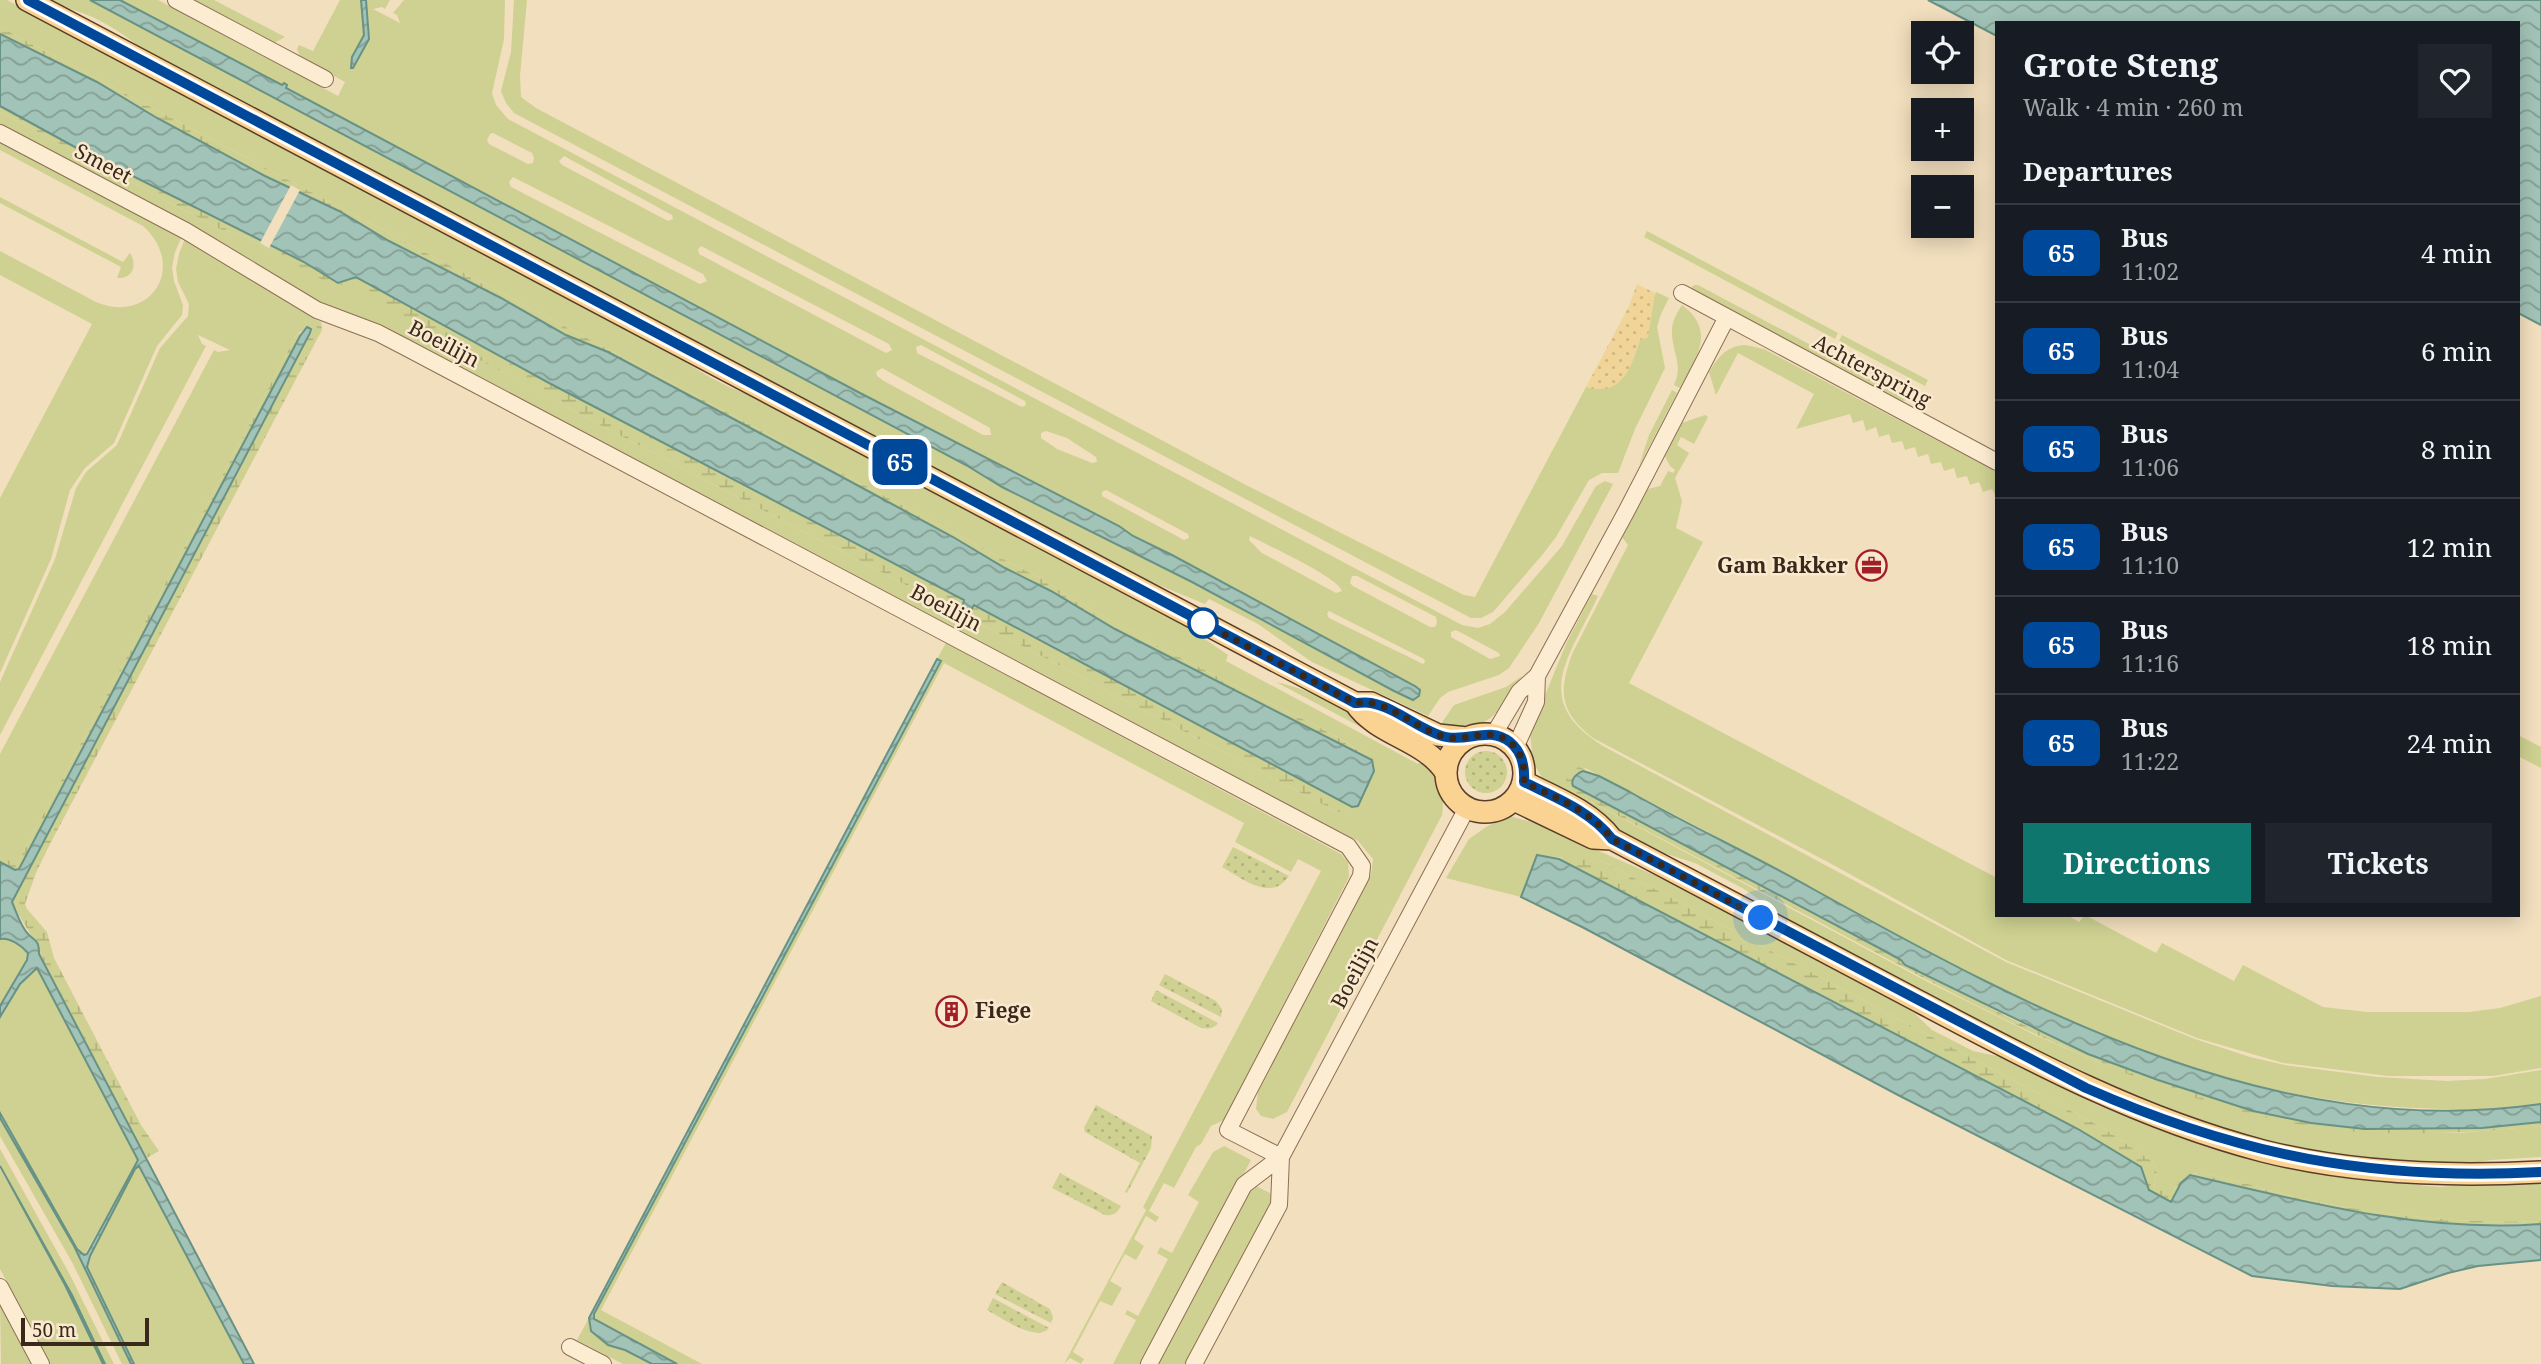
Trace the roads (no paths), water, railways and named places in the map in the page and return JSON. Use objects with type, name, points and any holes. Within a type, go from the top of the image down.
[{"type":"main road","points":[[27,0],[1355,703],[1371,703],[1438,735],[1467,738]]},
{"type":"main road","points":[[1355,703],[1363,716],[1435,758],[1446,773],[1451,793],[1466,808],[1496,811],[1519,791],[1524,764],[1516,748],[1494,734],[1476,734],[1467,738],[1450,755],[1446,773]]},
{"type":"main road","points":[[1519,791],[1593,838],[1612,839],[2049,1070],[2164,1121],[2263,1151],[2343,1166],[2455,1175],[2541,1172]]},
{"type":"street","points":[[176,0],[325,79]]},
{"type":"street","name":"Smeet","points":[[0,133],[186,231]]},
{"type":"street","name":"Boeilijn","points":[[186,231],[317,310],[378,333],[417,353],[1348,846],[1362,866],[1361,876],[1228,1130],[1281,1157]]},
{"type":"street","name":"Achterspring","points":[[1682,293],[1995,461]]},
{"type":"street","points":[[1494,734],[1519,692],[1537,677],[1727,317]]},
{"type":"street","points":[[1516,748],[1536,702],[1537,677]]},
{"type":"street","name":"Boeilijn","points":[[1149,1364],[1244,1185],[1281,1157],[1466,808]]},
{"type":"street","name":"Boeilijn","points":[[1194,1364],[1279,1205],[1281,1157]]},
{"type":"street","points":[[0,1287],[41,1364]]},
{"type":"street","points":[[570,1347],[603,1364]]},
{"type":"water","points":[[90,0],[120,0],[282,85],[284,83],[286,88],[860,393],[1119,526],[1133,536],[1415,686],[1420,690],[1419,696],[1413,700],[1394,691],[1192,582],[1002,487],[966,465]]},
{"type":"water","points":[[361,0],[366,0],[369,39],[351,68],[352,57],[364,35]]},
{"type":"water","points":[[1928,0],[2541,0],[2541,325],[2520,314],[2520,21],[1995,21],[1995,35],[1974,24],[1974,21],[1968,21]]},
{"type":"water","points":[[0,34],[97,82],[157,118],[265,176],[339,211],[389,241],[501,298],[566,335],[608,352],[953,537],[1115,629],[1372,760],[1374,771],[1358,806],[1352,807],[974,605],[962,620],[960,618],[964,600],[549,383],[356,277],[338,283],[304,262],[73,146],[0,106]]},
{"type":"water","points":[[307,327],[311,329],[310,333],[12,902],[26,932],[38,944],[39,954],[254,1364],[244,1364],[139,1166],[90,1256],[87,1267],[134,1364],[131,1364],[74,1246],[0,1118],[0,1113],[77,1249],[84,1255],[87,1254],[138,1160],[37,968],[20,984],[0,1017],[0,1006],[27,960],[28,953],[12,941],[0,939],[0,862],[15,870],[19,869]]},
{"type":"water","points":[[937,659],[941,661],[594,1314],[594,1319],[677,1364],[652,1364],[625,1350],[608,1345],[591,1331],[589,1318]]},
{"type":"water","points":[[1583,771],[1630,792],[1984,980],[2072,1022],[2162,1057],[2253,1085],[2347,1104],[2443,1111],[2541,1104],[2541,1122],[2482,1128],[2365,1129],[2311,1123],[2253,1111],[2158,1080],[2088,1054],[1905,965],[1881,949],[1573,786],[1572,781]]},
{"type":"water","points":[[1537,855],[1559,859],[2078,1129],[2141,1167],[2149,1190],[2171,1202],[2181,1183],[2190,1175],[2320,1205],[2408,1220],[2496,1226],[2541,1224],[2541,1260],[2478,1266],[2400,1289],[2332,1286],[2252,1276],[1898,1095],[1521,897]]},
{"type":"water","points":[[0,1166],[72,1295],[105,1364],[103,1364],[65,1285]]},
{"type":"place","name":"Gam Bakker","points":[[1871,566]]},
{"type":"place","name":"Fiege","points":[[952,1011]]}]
